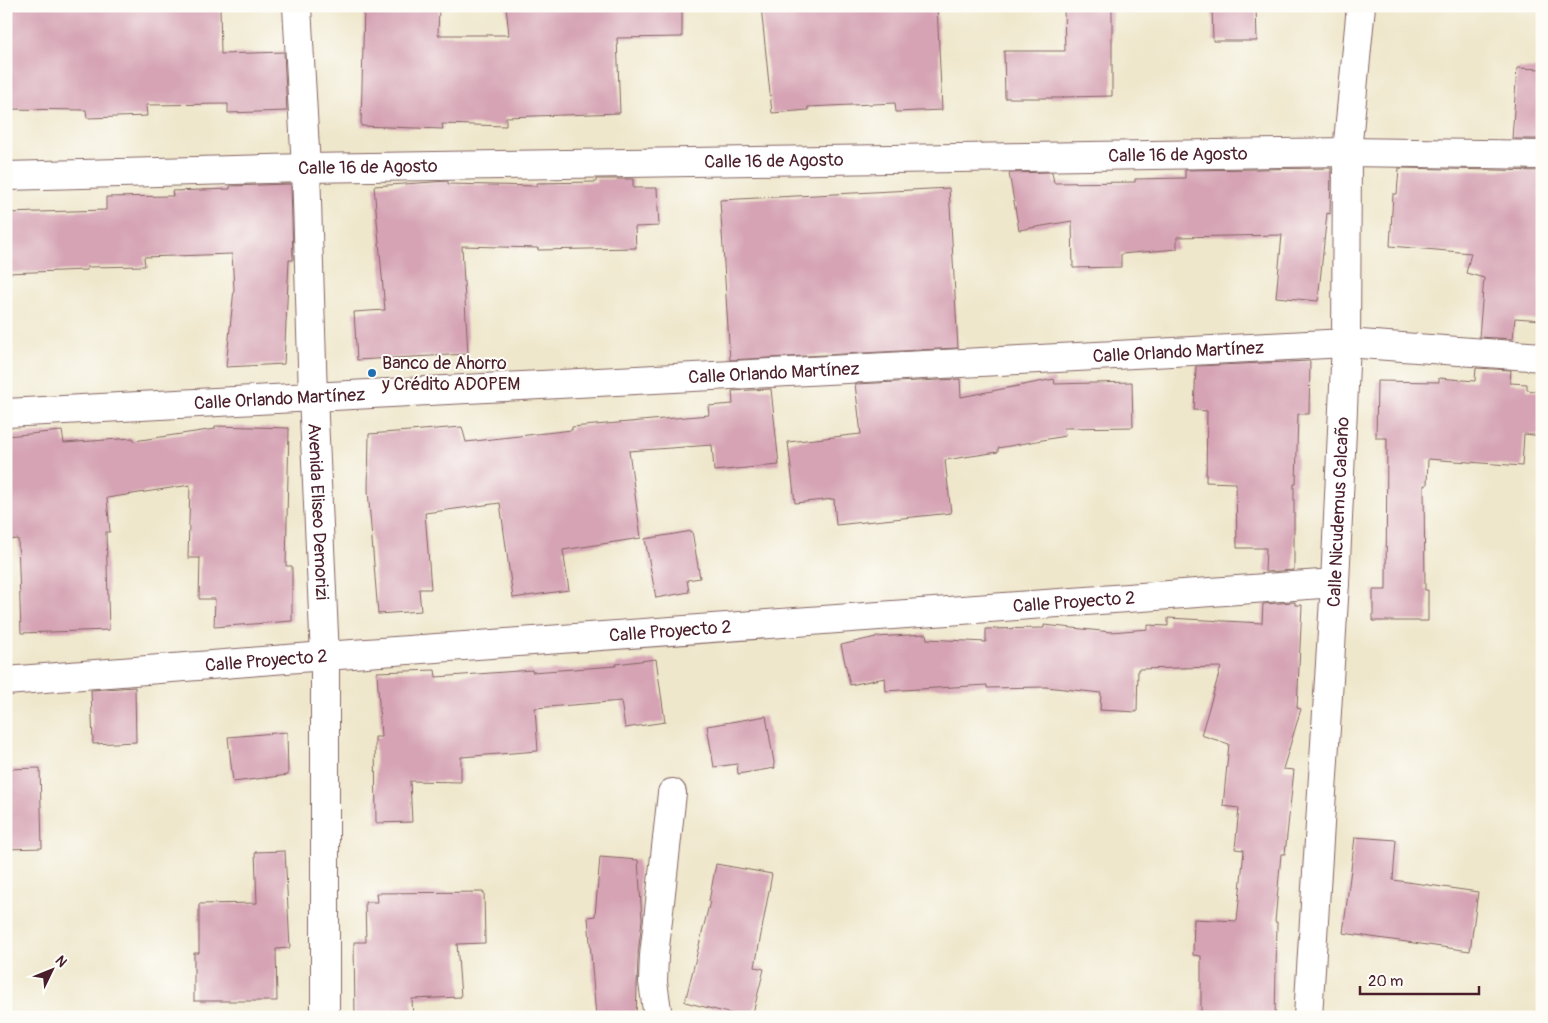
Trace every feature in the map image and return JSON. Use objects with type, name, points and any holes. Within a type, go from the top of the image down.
[{"type":"street","name":"Avenida Eliseo Demorizi","points":[[298,6],[325,656],[325,1017]]},
{"type":"street","name":"Calle Nicudemus Calcaño","points":[[1308,1017],[1335,583],[1346,344],[1347,152],[1361,6]]},
{"type":"street","name":"Calle 16 de Agosto","points":[[6,176],[306,168],[1347,152],[1542,155]]},
{"type":"street","name":"Calle Orlando Martínez","points":[[6,413],[1346,344],[1542,356]]},
{"type":"street","name":"Calle Proyecto 2","points":[[6,681],[1335,583]]},
{"type":"street","points":[[658,1017],[653,982],[654,956],[672,793]]},
{"type":"building","points":[[6,6],[220,6],[221,54],[284,52],[287,111],[228,113],[228,104],[146,105],[147,116],[87,118],[86,110],[6,109]]},
{"type":"building","points":[[364,6],[439,6],[438,35],[509,35],[506,6],[682,6],[682,37],[617,38],[620,113],[506,117],[506,126],[442,124],[443,129],[361,126]]},
{"type":"building","points":[[761,6],[937,6],[942,110],[896,112],[895,103],[808,107],[808,110],[772,113]]},
{"type":"building","points":[[1064,6],[1112,6],[1112,96],[1005,98],[1004,51],[1065,51]]},
{"type":"building","points":[[1212,6],[1256,6],[1257,41],[1213,41]]},
{"type":"building","points":[[1517,68],[1542,69],[1542,139],[1512,139]]},
{"type":"building","points":[[1331,168],[1330,214],[1327,213],[1318,301],[1276,297],[1282,235],[1177,237],[1177,249],[1121,254],[1121,267],[1073,268],[1072,221],[1019,230],[1009,173],[1052,172],[1054,183],[1135,182],[1135,179],[1185,178],[1185,170]]},
{"type":"building","points":[[1399,168],[1542,171],[1542,320],[1515,318],[1513,339],[1479,337],[1484,278],[1466,273],[1471,253],[1390,246],[1393,194],[1397,194]]},
{"type":"building","points":[[596,179],[633,179],[633,188],[657,188],[659,226],[635,227],[636,248],[538,250],[538,248],[462,246],[468,354],[357,360],[354,312],[385,310],[374,186],[448,181],[448,184],[537,186],[537,183],[596,182]]},
{"type":"building","points":[[291,184],[293,260],[289,260],[284,364],[226,367],[234,289],[232,254],[144,257],[145,266],[87,267],[87,270],[6,273],[6,213],[106,210],[106,197],[173,196],[172,191],[230,189],[230,186]]},
{"type":"building","points":[[949,188],[958,348],[730,360],[720,200]]},
{"type":"building","points":[[1310,361],[1309,414],[1298,414],[1296,484],[1294,484],[1294,570],[1265,572],[1266,548],[1237,548],[1236,483],[1206,482],[1207,411],[1194,410],[1196,366]]},
{"type":"building","points":[[1476,368],[1511,370],[1510,383],[1527,384],[1527,390],[1542,392],[1542,436],[1524,434],[1522,466],[1428,459],[1427,485],[1424,485],[1425,590],[1428,590],[1428,621],[1373,621],[1373,590],[1386,590],[1387,438],[1376,438],[1377,381],[1439,382],[1439,378],[1475,381]]},
{"type":"building","points":[[960,379],[961,397],[1054,379],[1055,384],[1132,382],[1133,427],[1064,428],[1065,436],[998,448],[998,452],[945,460],[951,513],[836,525],[834,499],[795,503],[788,442],[861,434],[855,384]]},
{"type":"building","points":[[771,389],[779,465],[714,471],[712,445],[629,451],[641,538],[563,550],[569,590],[513,598],[500,503],[425,513],[431,589],[419,589],[421,611],[378,614],[368,490],[369,434],[462,427],[466,442],[572,430],[572,427],[709,415],[708,406],[733,404],[732,391]]},
{"type":"building","points":[[215,426],[289,428],[286,566],[292,566],[292,621],[214,627],[215,599],[199,599],[200,558],[188,558],[190,485],[107,498],[110,532],[106,532],[109,630],[21,633],[18,539],[6,540],[6,436],[62,431],[64,443],[133,438],[134,441],[215,429]]},
{"type":"building","points":[[692,531],[700,578],[687,580],[689,592],[656,598],[645,539]]},
{"type":"building","points":[[1295,602],[1295,605],[1302,605],[1297,708],[1301,709],[1283,769],[1294,770],[1285,854],[1281,854],[1275,922],[1277,922],[1275,1017],[1201,1017],[1201,956],[1193,955],[1194,919],[1237,921],[1244,850],[1235,849],[1239,808],[1223,806],[1229,744],[1201,735],[1221,667],[1138,669],[1137,712],[1100,710],[1101,693],[1046,687],[987,688],[987,685],[886,691],[885,678],[850,685],[841,645],[876,637],[926,634],[927,639],[986,642],[986,629],[1044,628],[1044,625],[1111,632],[1148,629],[1148,625],[1168,626],[1168,618],[1262,623],[1263,604]]},
{"type":"building","points":[[656,659],[665,722],[625,728],[621,701],[535,708],[538,751],[461,757],[461,782],[410,781],[412,822],[376,823],[375,737],[381,737],[377,672],[435,670],[436,677],[616,666],[616,664]]},
{"type":"building","points":[[135,687],[136,742],[93,744],[91,690]]},
{"type":"building","points":[[766,716],[775,768],[738,774],[737,764],[714,767],[707,726]]},
{"type":"building","points":[[287,732],[288,775],[233,782],[228,737]]},
{"type":"building","points":[[40,768],[42,848],[6,849],[6,769]]},
{"type":"building","points":[[1355,837],[1396,840],[1393,880],[1478,892],[1470,951],[1343,933]]},
{"type":"building","points":[[285,851],[290,948],[276,949],[277,1001],[194,1001],[194,953],[199,953],[199,904],[257,903],[255,852]]},
{"type":"building","points":[[600,857],[638,860],[642,919],[638,955],[636,1017],[596,1017],[588,917],[595,916]]},
{"type":"building","points":[[716,864],[772,874],[755,967],[764,969],[752,1017],[744,1017],[685,1002],[710,901]]},
{"type":"building","points":[[484,892],[485,943],[457,944],[461,997],[412,999],[413,1017],[355,1017],[354,942],[366,942],[365,902],[377,902],[376,893]]},
{"type":"place","name":"Banco de Ahorro y Crédito ADOPEM","points":[[372,373]]}]
